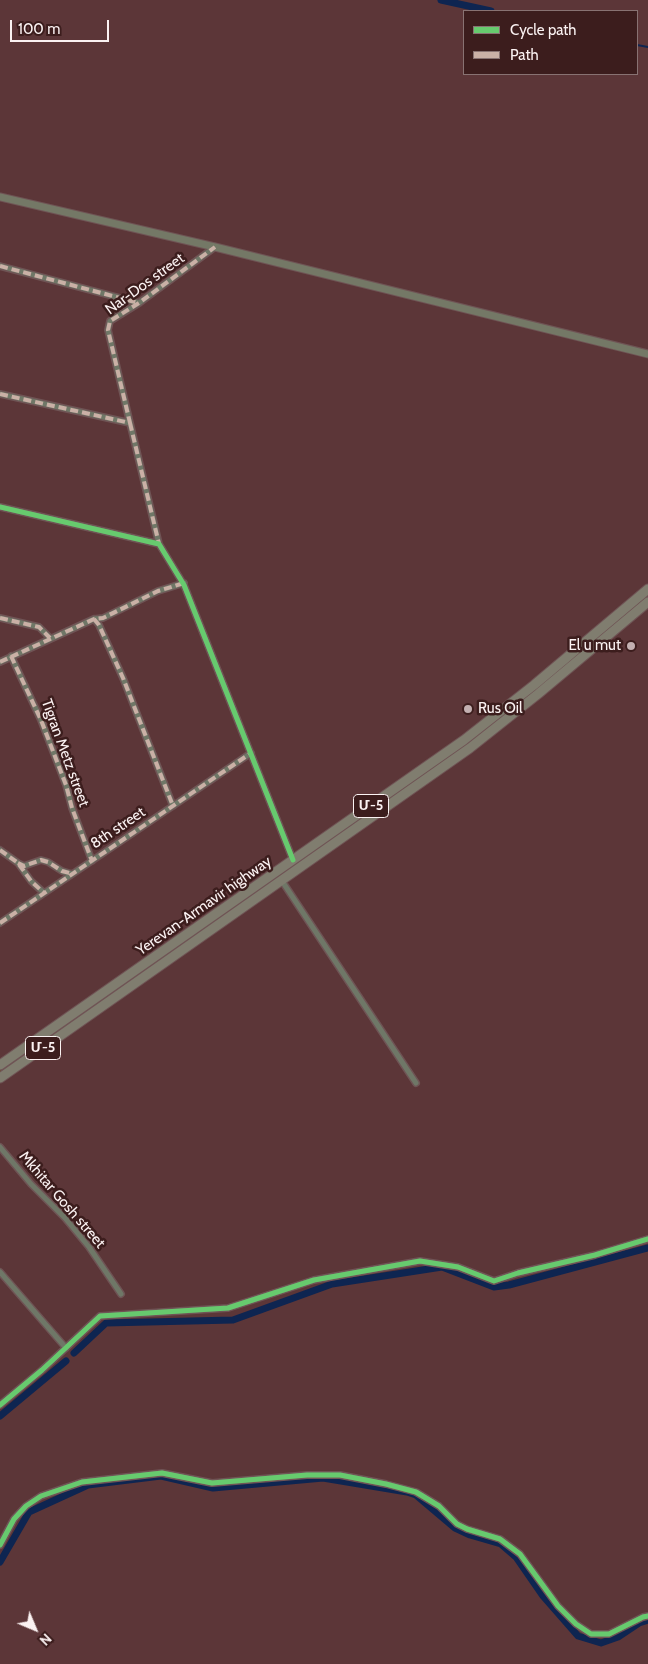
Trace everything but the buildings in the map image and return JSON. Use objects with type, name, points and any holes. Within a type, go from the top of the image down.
[{"type":"highway","name":"Yerevan-Armavir highway","points":[[0,1065],[464,740],[648,589]]},
{"type":"highway","name":"Yerevan-Armavir highway","points":[[0,1078],[470,748],[648,602]]},
{"type":"main road","points":[[0,197],[215,247],[648,354]]},
{"type":"street","name":"Nar-Dos street","points":[[215,247],[139,303],[110,321],[108,330],[159,544],[184,584],[294,860]]},
{"type":"street","points":[[0,266],[139,303]]},
{"type":"street","points":[[0,394],[130,424]]},
{"type":"street","points":[[0,507],[159,544]]},
{"type":"street","points":[[0,662],[94,619],[103,618],[158,591],[184,584]]},
{"type":"street","points":[[0,618],[39,627],[50,638]]},
{"type":"street","points":[[94,619],[100,625],[123,678],[173,806]]},
{"type":"street","name":"Tigran Metz street","points":[[11,656],[41,720],[92,861]]},
{"type":"street","name":"8th street","points":[[0,923],[251,753]]},
{"type":"street","points":[[0,850],[24,866],[41,860],[48,862],[62,872],[73,874]]},
{"type":"street","points":[[18,863],[31,881],[44,893]]},
{"type":"street","points":[[282,880],[416,1083]]},
{"type":"street","name":"Mkhitar Gosh street","points":[[0,1147],[89,1247],[121,1294]]},
{"type":"street","points":[[0,1405],[100,1316],[228,1308],[314,1280],[420,1261],[458,1267],[494,1281],[648,1239]]},
{"type":"street","points":[[0,1272],[66,1348]]},
{"type":"street","points":[[0,1544],[14,1520],[26,1506],[41,1496],[82,1482],[162,1473],[212,1483],[307,1475],[340,1475],[416,1492],[439,1506],[457,1524],[467,1530],[500,1539],[520,1554],[558,1606],[576,1624],[591,1634],[609,1634],[642,1617],[648,1616]]},
{"type":"shaded area","points":[[648,594],[648,598],[537,691],[452,757],[0,1074],[0,1070],[450,755]]},
{"type":"waterway","points":[[441,0],[486,10]]},
{"type":"waterway","points":[[638,45],[648,47]]},
{"type":"waterway","points":[[74,1353],[106,1323],[233,1320],[332,1284],[442,1267],[494,1287],[509,1285],[648,1248]]},
{"type":"waterway","points":[[0,1416],[66,1361]]},
{"type":"waterway","points":[[0,1562],[29,1512],[88,1485],[161,1476],[213,1488],[323,1478],[416,1495],[455,1528],[470,1535],[501,1544],[516,1557],[543,1596],[578,1636],[601,1643],[618,1637],[639,1623],[648,1620]]},
{"type":"marked path","points":[[0,394],[130,423],[108,330],[110,321],[139,303],[215,247]]},
{"type":"marked path","points":[[0,266],[139,303]]},
{"type":"marked path","points":[[130,423],[159,544]]},
{"type":"marked path","points":[[0,662],[94,619],[103,618],[158,591],[184,583]]},
{"type":"marked path","points":[[0,618],[39,627],[50,638]]},
{"type":"marked path","points":[[94,619],[99,625],[123,678],[173,806]]},
{"type":"marked path","points":[[11,656],[41,720],[92,861]]},
{"type":"marked path","points":[[0,923],[251,753]]},
{"type":"marked path","points":[[0,850],[18,863],[31,881],[44,893]]},
{"type":"marked path","points":[[18,863],[24,866],[41,860],[62,871],[73,874]]},
{"type":"cycle path","points":[[0,507],[159,544],[184,585],[293,860]]},
{"type":"cycle path","points":[[0,1405],[42,1370],[100,1316],[228,1308],[314,1280],[420,1261],[458,1267],[494,1281],[648,1239]]},
{"type":"cycle path","points":[[0,1545],[14,1519],[26,1506],[41,1496],[82,1482],[162,1473],[212,1483],[307,1475],[340,1475],[416,1492],[439,1506],[457,1524],[500,1539],[520,1554],[558,1606],[576,1624],[591,1634],[609,1634],[648,1616]]},
{"type":"place","name":"El u mut","points":[[631,646]]},
{"type":"place","name":"Rus Oil","points":[[468,709]]}]
